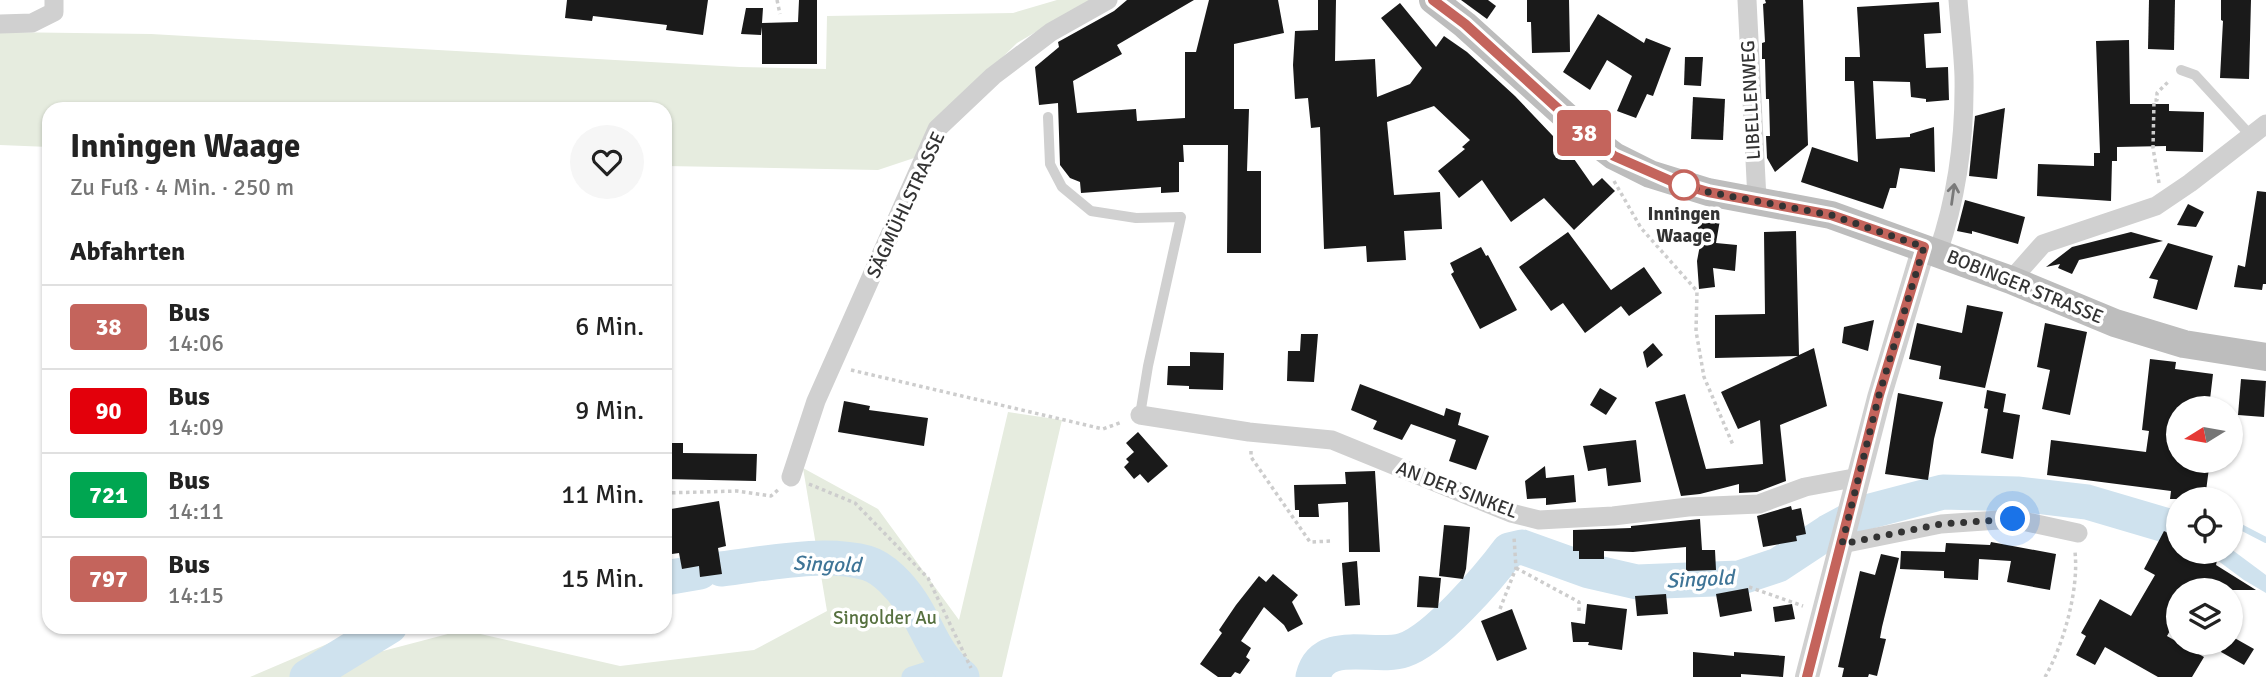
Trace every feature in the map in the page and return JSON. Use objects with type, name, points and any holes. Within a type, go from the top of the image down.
[{"type":"main road","name":"BOBINGER STRASSE","points":[[1433,0],[1465,24],[1589,137],[1614,156],[1671,181],[1708,192],[1831,215],[1931,249],[2115,323],[2184,344],[2266,357]]},
{"type":"street","points":[[0,24],[32,23],[54,12],[54,0]]},
{"type":"street","name":"SÄGMÜHLSTRASSE","points":[[792,477],[816,401],[937,129],[993,76],[1051,32],[1108,0]]},
{"type":"street","name":"LIBELLENWEG","points":[[1746,0],[1757,200]]},
{"type":"street","points":[[1807,677],[1879,395],[1931,249],[1949,219],[1961,134],[1964,75],[1958,0]]},
{"type":"street","points":[[2011,280],[2043,244],[2162,202],[2259,130]]},
{"type":"street","name":"AN DER SINKEL","points":[[1140,415],[1249,432],[1332,440],[1511,513],[1539,520],[1613,516],[1688,507],[1759,504],[1805,486],[1859,477]]},
{"type":"street","points":[[1843,539],[1941,524],[2013,519],[2076,533]]},
{"type":"lane","points":[[2180,70],[2195,75],[2259,130]]},
{"type":"lane","points":[[1048,117],[1050,163],[1062,187],[1091,211],[1136,218],[1181,217],[1150,354],[1140,415]]},
{"type":"path","points":[[777,0],[780,14]]},
{"type":"path","points":[[2162,202],[2153,148],[2154,100],[2157,100],[2157,93],[2180,70]]},
{"type":"path","points":[[1614,156],[1614,184],[1641,228],[1697,291],[1696,331],[1704,377],[1733,445]]},
{"type":"path","points":[[846,369],[1104,429],[1140,415]]},
{"type":"path","points":[[1249,432],[1251,457],[1310,542],[1332,541]]},
{"type":"path","points":[[672,493],[737,491],[771,496],[792,477],[855,503],[929,578],[971,668]]},
{"type":"path","points":[[2045,677],[2064,631],[2077,569],[2076,533]]},
{"type":"path","points":[[1500,610],[1516,568],[1514,537]]},
{"type":"path","points":[[1516,568],[1579,601],[1579,613]]},
{"type":"path","points":[[1749,587],[1809,607]]},
{"type":"green space","points":[[1057,0],[1090,0],[1017,43],[937,122],[917,157],[878,170],[672,166],[672,102],[42,102],[42,147],[0,145],[0,32],[151,34],[740,67],[826,69],[827,16],[1013,13]]},
{"type":"green space","name":"Singolder Au","points":[[1008,412],[1062,420],[1002,677],[250,677],[351,634],[374,634],[383,651],[448,634],[480,634],[620,666],[754,650],[827,611],[803,468],[878,509],[959,620]]},
{"type":"water","points":[[2243,558],[2266,575],[2266,593],[2243,578],[2222,564],[2243,564]]},
{"type":"building","points":[[567,0],[708,0],[703,35],[666,30],[667,25],[593,16],[592,21],[565,18]]},
{"type":"building","points":[[799,0],[817,0],[817,64],[762,64],[762,27],[761,35],[741,34],[746,8],[763,8],[762,23],[798,22]]},
{"type":"building","points":[[1127,0],[1194,0],[1117,45],[1122,54],[1073,81],[1077,113],[1136,109],[1137,121],[1185,118],[1185,52],[1196,52],[1209,0],[1278,0],[1284,33],[1234,44],[1234,109],[1249,109],[1247,171],[1261,171],[1261,253],[1227,253],[1228,145],[1183,145],[1184,162],[1179,162],[1179,192],[1161,193],[1161,187],[1081,193],[1080,182],[1070,178],[1060,165],[1058,103],[1039,105],[1035,67],[1059,47],[1058,42],[1114,11]]},
{"type":"building","points":[[1318,0],[1336,0],[1335,61],[1375,59],[1377,97],[1410,84],[1422,68],[1381,18],[1400,3],[1436,47],[1444,36],[1467,52],[1515,96],[1572,156],[1593,186],[1602,178],[1615,191],[1574,230],[1544,198],[1511,222],[1482,180],[1459,198],[1438,171],[1465,149],[1462,147],[1470,140],[1434,106],[1387,122],[1394,195],[1440,192],[1442,229],[1404,231],[1406,260],[1367,262],[1366,246],[1324,249],[1320,127],[1311,128],[1308,98],[1295,99],[1293,65],[1295,31],[1318,30]]},
{"type":"building","points":[[1461,0],[1488,0],[1496,6],[1487,19]]},
{"type":"building","points":[[1527,0],[1569,0],[1570,52],[1532,53]]},
{"type":"building","points":[[1765,0],[1803,0],[1808,145],[1775,172],[1767,158],[1766,136],[1770,136],[1769,99],[1766,99],[1765,59],[1762,59],[1762,43],[1765,42]]},
{"type":"building","points":[[2149,0],[2175,0],[2174,50],[2148,49]]},
{"type":"building","points":[[2221,0],[2251,0],[2249,79],[2220,78],[2223,21]]},
{"type":"building","points":[[1939,2],[1941,33],[1924,34],[1926,68],[1948,67],[1949,100],[1926,102],[1926,99],[1911,97],[1910,82],[1873,81],[1876,139],[1910,137],[1910,134],[1934,127],[1935,172],[1900,168],[1896,188],[1890,188],[1883,209],[1801,182],[1812,147],[1858,162],[1854,81],[1845,81],[1845,57],[1860,57],[1857,7]]},
{"type":"building","points":[[1598,14],[1644,43],[1646,38],[1671,48],[1653,96],[1647,94],[1636,118],[1617,111],[1632,76],[1607,60],[1590,90],[1563,72]]},
{"type":"building","points":[[2129,40],[2130,104],[2169,104],[2169,111],[2204,112],[2203,152],[2166,151],[2166,146],[2117,147],[2117,161],[2112,161],[2111,201],[2037,196],[2038,164],[2094,166],[2094,153],[2100,153],[2096,41]]},
{"type":"building","points":[[1685,57],[1703,57],[1701,86],[1684,85]]},
{"type":"building","points":[[1693,97],[1725,99],[1723,140],[1691,139]]},
{"type":"building","points":[[2005,108],[1997,179],[1969,176],[1975,116]]},
{"type":"building","points":[[2257,191],[2266,192],[2266,284],[2263,284],[2262,290],[2234,287],[2238,265],[2245,267]]},
{"type":"building","points":[[1965,200],[2025,217],[2018,244],[1972,231],[1972,234],[1957,231]]},
{"type":"building","points":[[2188,204],[2204,212],[2196,227],[2177,225]]},
{"type":"building","points":[[1701,210],[1721,214],[1716,243],[1737,245],[1735,271],[1713,268],[1715,287],[1699,289],[1697,261],[1700,245],[1695,244]]},
{"type":"building","points":[[1796,231],[1799,355],[1814,348],[1827,406],[1780,425],[1786,481],[1757,492],[1739,493],[1739,484],[1681,496],[1655,402],[1685,394],[1706,469],[1763,464],[1760,420],[1738,429],[1721,392],[1798,356],[1715,358],[1715,315],[1765,314],[1764,232]]},
{"type":"building","points":[[1568,232],[1611,290],[1644,267],[1662,293],[1629,316],[1621,306],[1585,333],[1563,303],[1551,311],[1519,267]]},
{"type":"building","points":[[2131,232],[2163,241],[2079,260],[2072,274],[2058,268],[2060,264],[2046,267],[2072,247]]},
{"type":"building","points":[[2168,243],[2213,256],[2197,310],[2153,298],[2158,280],[2149,278]]},
{"type":"building","points":[[1481,247],[1486,256],[1488,255],[1517,310],[1480,329],[1451,274],[1454,272],[1450,263]]},
{"type":"building","points":[[1967,305],[2003,312],[1985,388],[1939,379],[1941,366],[1909,359],[1917,323],[1962,333]]},
{"type":"building","points":[[1874,320],[1868,351],[1842,343],[1844,327]]},
{"type":"building","points":[[2045,323],[2087,332],[2070,415],[2042,409],[2050,370],[2037,367]]},
{"type":"building","points":[[1301,334],[1318,334],[1314,382],[1287,381],[1288,351],[1300,351]]},
{"type":"building","points":[[1653,343],[1663,355],[1647,368],[1643,352]]},
{"type":"building","points":[[1190,352],[1224,353],[1223,390],[1167,385],[1168,366],[1190,366]]},
{"type":"building","points":[[2150,359],[2176,362],[2175,369],[2213,374],[2210,396],[2166,396],[2166,473],[2208,473],[2207,487],[2166,487],[2166,490],[2047,475],[2051,440],[2146,452],[2149,431],[2142,430]]},
{"type":"building","points":[[2241,379],[2266,381],[2264,417],[2244,415],[2244,396],[2240,396]]},
{"type":"building","points":[[1360,384],[1444,416],[1446,408],[1461,413],[1458,425],[1489,436],[1476,470],[1449,461],[1456,440],[1411,424],[1402,440],[1373,429],[1377,421],[1351,410]]},
{"type":"building","points":[[1600,388],[1617,398],[1606,415],[1590,405]]},
{"type":"building","points":[[1987,390],[2006,394],[2003,412],[2020,415],[2013,459],[1981,453],[1988,409],[1984,408]]},
{"type":"building","points":[[1898,393],[1943,402],[1928,480],[1885,474]]},
{"type":"building","points":[[844,401],[870,406],[869,410],[928,418],[924,446],[838,432]]},
{"type":"building","points":[[1138,432],[1168,466],[1148,483],[1140,474],[1134,479],[1124,467],[1129,462],[1126,459],[1134,452],[1126,443]]},
{"type":"building","points":[[1636,440],[1641,482],[1608,486],[1606,468],[1588,471],[1583,446]]},
{"type":"building","points":[[672,443],[683,443],[683,453],[757,454],[756,481],[672,479]]},
{"type":"building","points":[[1545,466],[1546,478],[1574,475],[1576,502],[1546,505],[1546,498],[1527,499],[1525,481]]},
{"type":"building","points":[[1375,471],[1380,552],[1349,552],[1348,502],[1318,504],[1319,517],[1299,517],[1299,510],[1295,510],[1294,485],[1346,484],[1345,472]]},
{"type":"building","points":[[719,501],[726,546],[718,548],[722,574],[700,577],[699,566],[682,569],[679,553],[672,554],[672,509]]},
{"type":"building","points":[[1791,506],[1792,510],[1801,508],[1806,534],[1796,536],[1797,541],[1763,547],[1757,516]]},
{"type":"building","points":[[1700,519],[1702,550],[1715,550],[1716,570],[1686,571],[1686,547],[1633,552],[1604,551],[1604,559],[1579,559],[1579,551],[1573,551],[1573,530],[1631,528]]},
{"type":"building","points":[[1444,525],[1470,527],[1463,579],[1439,576]]},
{"type":"building","points":[[2164,531],[2166,564],[2216,564],[2237,578],[2166,578],[2166,655],[2204,657],[2192,677],[2158,677],[2105,647],[2095,665],[2076,655],[2086,636],[2081,633],[2100,599],[2131,616],[2155,575],[2144,569]]},
{"type":"building","points":[[1991,542],[2056,554],[2050,590],[2007,582],[2011,561],[1979,559],[1978,580],[1944,578],[1944,571],[1900,569],[1901,551],[1945,552],[1946,543],[1990,545]]},
{"type":"building","points":[[1881,554],[1899,558],[1882,627],[1880,638],[1886,639],[1877,676],[1869,674],[1868,677],[1842,677],[1844,668],[1838,667],[1860,571],[1875,575]]},
{"type":"building","points":[[1357,561],[1360,605],[1345,606],[1342,563]]},
{"type":"building","points":[[1273,574],[1298,595],[1292,602],[1303,624],[1288,632],[1264,607],[1241,641],[1251,648],[1246,657],[1250,660],[1240,674],[1235,672],[1231,677],[1218,677],[1200,664],[1222,633],[1219,630],[1259,576],[1266,582]]},
{"type":"building","points":[[1419,576],[1441,578],[1438,608],[1417,607]]},
{"type":"building","points":[[2243,582],[2256,590],[2243,590]]},
{"type":"building","points":[[1748,588],[1752,611],[1720,617],[1716,594]]},
{"type":"building","points":[[1666,594],[1668,614],[1637,616],[1635,596]]},
{"type":"building","points":[[1587,604],[1627,609],[1622,650],[1588,645],[1589,642],[1573,642],[1571,622],[1585,624]]},
{"type":"building","points":[[1792,604],[1795,619],[1775,622],[1773,607]]},
{"type":"building","points":[[1512,609],[1527,649],[1497,661],[1481,621]]},
{"type":"building","points":[[2243,643],[2254,649],[2244,665],[2226,655],[2243,655]]},
{"type":"building","points":[[1693,652],[1734,656],[1734,652],[1785,656],[1783,677],[1741,674],[1741,677],[1693,677]]},
{"type":"waterway","name":"Singold","points":[[1313,677],[1319,664],[1327,657],[1339,653],[1392,652],[1417,644],[1461,606],[1509,550],[1522,547],[1589,571],[1637,582],[1739,578],[1778,565],[1863,513],[1943,492],[2017,494],[2087,502],[2166,526]]},
{"type":"waterway","points":[[2147,520],[2166,515]]},
{"type":"waterway","points":[[2243,528],[2266,540]]},
{"type":"waterway","name":"Singold","points":[[721,569],[813,558],[850,560],[873,565],[902,590],[938,651],[962,677]]},
{"type":"waterway","name":"Singold","points":[[672,577],[700,572]]},
{"type":"waterway","name":"Singold","points":[[307,677],[377,634]]},
{"type":"waterway","points":[[912,677],[947,666]]},
{"type":"bus line","name":"38","points":[[1433,0],[1465,24],[1589,137],[1614,156],[1650,174],[1708,192],[1831,215],[1924,247],[1879,395],[1807,677]]},
{"type":"place","name":"Inningen Waage","points":[[1684,185]]},
{"type":"route","points":[[1684,185],[1831,215],[1924,247],[1879,395],[1842,544],[1941,524],[2013,519]]}]
